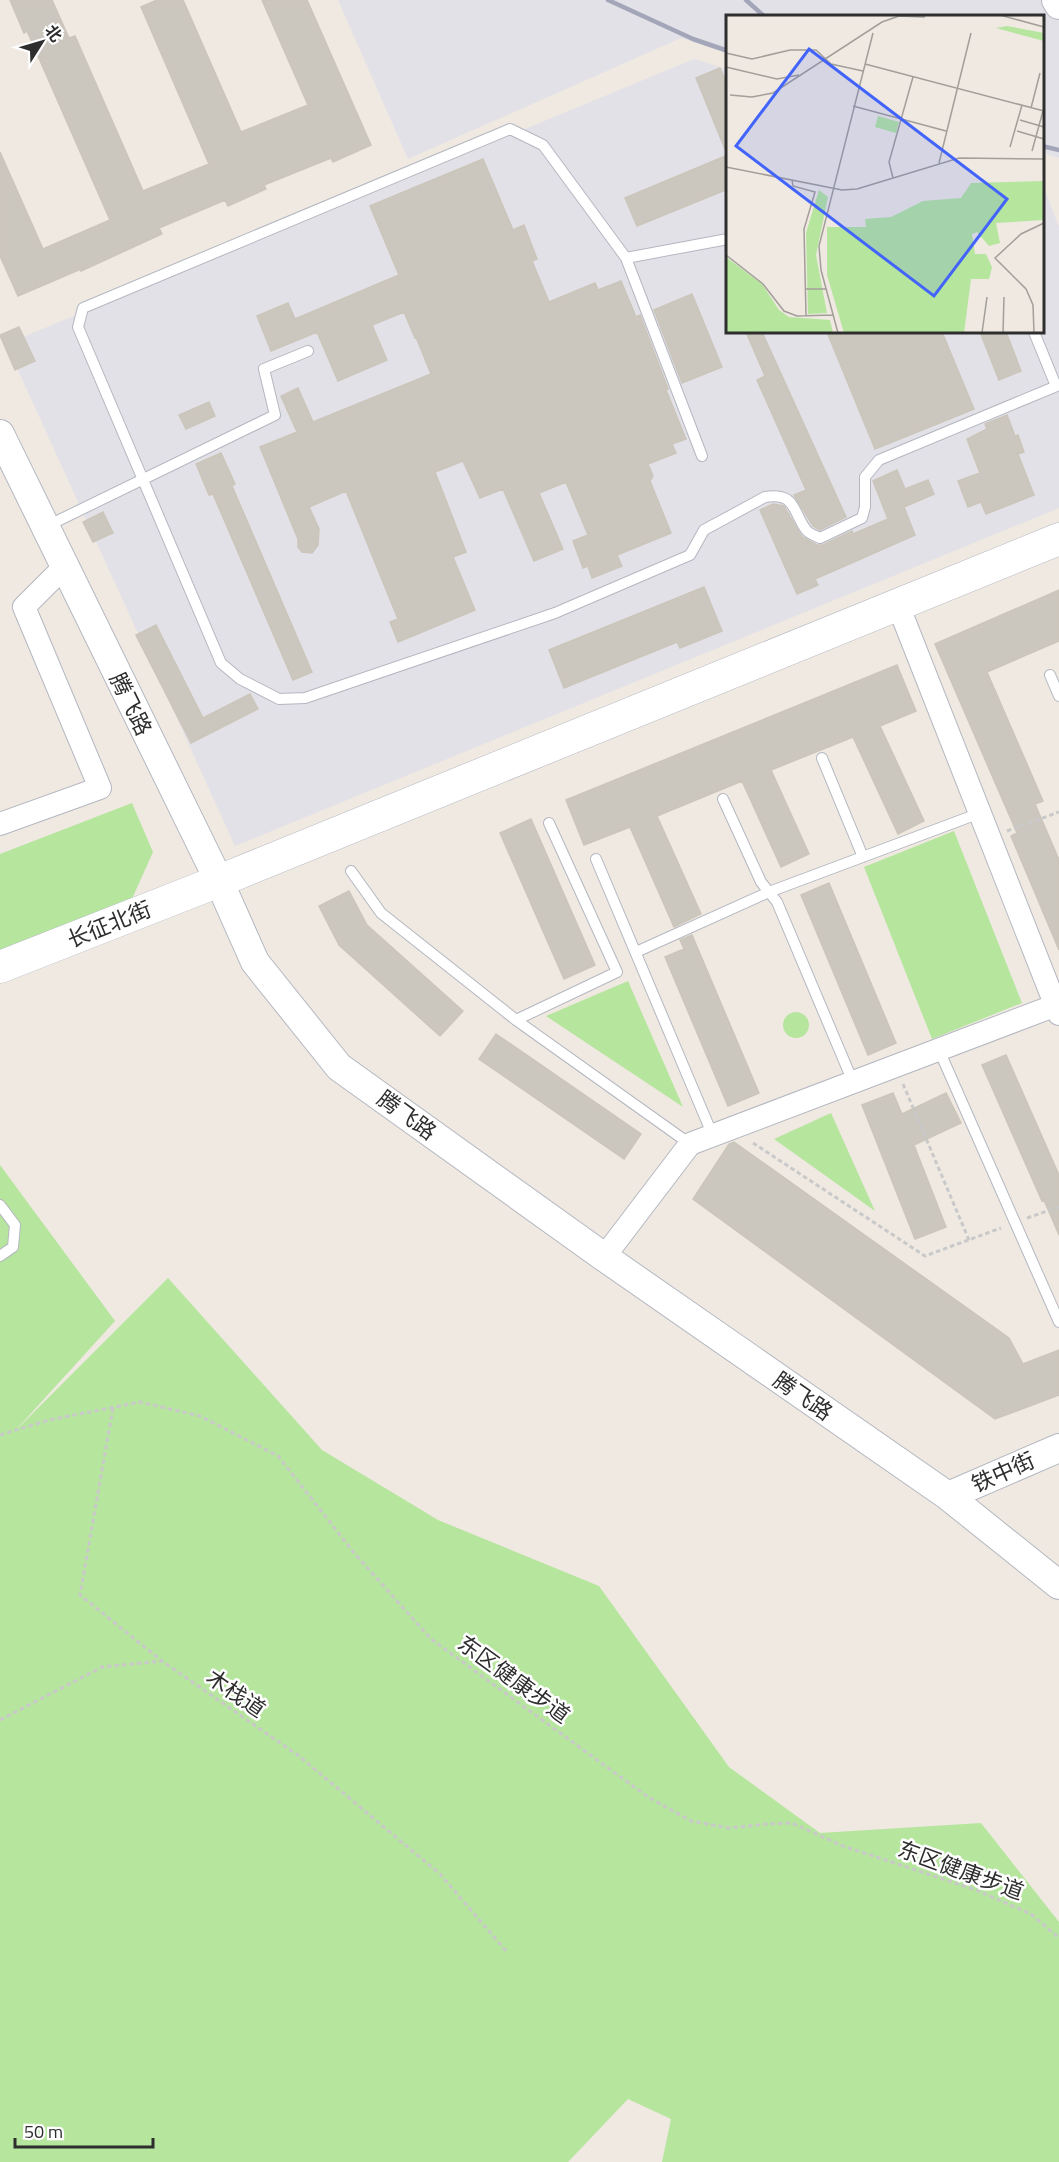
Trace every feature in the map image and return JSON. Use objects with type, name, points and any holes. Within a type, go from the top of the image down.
[{"type":"main road","name":"长征北街","points":[[0,967],[219,881],[1059,539]]},
{"type":"street","points":[[1056,0],[1059,5]]},
{"type":"street","name":"腾飞路","points":[[0,434],[219,881],[255,962],[339,1067],[604,1257],[948,1497],[1059,1585]]},
{"type":"street","points":[[0,824],[100,788],[24,607],[64,567]]},
{"type":"street","points":[[604,1257],[690,1144],[939,1050],[1058,1008],[898,604]]},
{"type":"street","name":"铁中街","points":[[948,1497],[1059,1448]]},
{"type":"lane","points":[[702,456],[626,258],[543,145],[510,129],[83,308],[78,327],[221,663],[240,679],[279,699],[305,698],[555,613],[690,555],[704,530],[765,497],[776,496],[787,499],[795,508],[808,533],[820,538],[862,518],[865,507],[865,477],[879,460],[1057,385],[1034,333]]},
{"type":"lane","points":[[626,258],[726,239]]},
{"type":"lane","points":[[45,527],[275,415],[264,369],[308,351]]},
{"type":"lane","points":[[1050,675],[1059,696]]},
{"type":"lane","points":[[822,758],[862,856]]},
{"type":"lane","points":[[723,800],[761,882],[777,902],[853,1082]]},
{"type":"lane","points":[[636,952],[769,892],[980,813]]},
{"type":"lane","points":[[516,1020],[617,972],[549,823]]},
{"type":"lane","points":[[596,858],[636,952],[722,1132]]},
{"type":"lane","points":[[351,872],[381,913],[516,1020],[690,1144]]},
{"type":"lane","points":[[939,1050],[1059,1322]]},
{"type":"lane","points":[[0,1206],[15,1224],[13,1247],[0,1256]]},
{"type":"path","points":[[990,837],[1059,812]]},
{"type":"path","points":[[896,1066],[969,1240]]},
{"type":"path","points":[[722,1132],[925,1256],[1059,1206]]},
{"type":"path","name":"东区健康步道","points":[[0,1435],[49,1420],[140,1402],[200,1416],[278,1456],[355,1554],[431,1638],[648,1797],[691,1821],[729,1828],[792,1823],[843,1846],[987,1895],[1031,1914],[1059,1938]]},
{"type":"path","name":"木栈道","points":[[113,1408],[80,1595],[162,1661],[299,1756],[440,1874],[507,1952]]},
{"type":"path","points":[[0,1720],[102,1667],[162,1661]]},
{"type":"shaded area","points":[[338,0],[1059,0],[1059,158],[1044,153],[1044,15],[726,15],[726,53],[681,38],[408,159]]},
{"type":"shaded area","points":[[694,59],[726,69],[726,333],[1044,333],[1044,188],[1059,227],[1059,508],[235,846],[6,344]]},
{"type":"green space","points":[[132,803],[153,852],[131,901],[0,950],[0,854]]},
{"type":"green space","points":[[954,831],[1022,1003],[932,1039],[864,867]]},
{"type":"green space","points":[[628,981],[683,1107],[546,1016]]},
{"type":"green space","points":[[796,1012],[805,1016],[809,1025],[805,1034],[796,1038],[787,1034],[783,1025],[787,1016]]},
{"type":"green space","points":[[831,1113],[875,1211],[774,1139]]},
{"type":"green space","points":[[0,1165],[115,1321],[14,1432],[168,1278],[322,1450],[438,1520],[599,1586],[729,1767],[820,1833],[981,1823],[1059,1922],[1059,2162],[662,2162],[671,2119],[628,2099],[568,2162],[0,2162]]},
{"type":"building","points":[[10,0],[52,0],[69,38],[75,36],[143,191],[209,164],[141,7],[157,0],[183,0],[241,132],[308,105],[262,0],[307,0],[371,145],[333,162],[331,158],[264,185],[266,189],[228,206],[225,200],[159,228],[162,234],[81,271],[81,269],[18,296],[0,256],[0,152],[43,249],[110,220],[27,31],[24,33]]},
{"type":"building","points":[[720,68],[726,82],[726,152],[696,78]]},
{"type":"building","points":[[726,156],[726,190],[637,226],[625,198]]},
{"type":"building","points":[[483,159],[513,230],[524,225],[537,259],[532,261],[549,302],[595,283],[598,290],[621,281],[636,317],[640,315],[686,439],[672,444],[676,453],[648,464],[653,476],[650,481],[671,533],[617,555],[622,566],[592,578],[588,566],[583,568],[573,541],[588,535],[566,482],[539,493],[563,549],[534,561],[503,489],[480,498],[463,461],[435,472],[466,552],[453,557],[475,610],[398,642],[390,622],[398,619],[346,491],[309,507],[319,529],[318,545],[312,553],[302,552],[298,547],[298,539],[260,447],[297,432],[281,396],[298,388],[313,422],[431,374],[416,337],[404,312],[372,325],[387,360],[338,381],[317,332],[271,351],[257,316],[288,303],[295,319],[399,275],[370,206]]},
{"type":"building","points":[[692,294],[722,367],[682,383],[654,310]]},
{"type":"building","points":[[19,327],[35,361],[15,370],[0,335]]},
{"type":"building","points":[[746,333],[762,333],[846,517],[820,530],[813,526],[794,495],[806,490],[757,380],[765,376]]},
{"type":"building","points":[[827,333],[942,333],[974,409],[875,449]]},
{"type":"building","points":[[980,333],[1006,333],[1021,371],[999,380]]},
{"type":"building","points":[[209,402],[215,416],[186,429],[179,415]]},
{"type":"building","points":[[1007,415],[1024,452],[1018,454],[1034,495],[986,514],[981,502],[968,507],[958,481],[980,473],[967,439],[987,429],[985,424]]},
{"type":"building","points":[[221,453],[235,484],[232,486],[312,672],[293,680],[213,494],[209,495],[196,464]]},
{"type":"building","points":[[897,470],[905,489],[928,480],[934,494],[904,507],[915,535],[815,579],[818,585],[797,594],[760,510],[773,504],[784,506],[802,537],[817,545],[823,545],[852,531],[853,534],[888,519],[873,481]]},
{"type":"building","points":[[103,512],[113,533],[93,542],[83,522]]},
{"type":"building","points":[[704,587],[722,631],[680,648],[677,642],[564,688],[549,650]]},
{"type":"building","points":[[1059,590],[1059,641],[987,672],[1043,801],[1035,804],[1059,860],[1059,950],[1011,836],[1017,833],[935,644]]},
{"type":"building","points":[[156,625],[203,718],[250,694],[258,709],[191,743],[136,635]]},
{"type":"building","points":[[897,665],[916,711],[880,726],[924,821],[898,834],[853,737],[771,770],[809,854],[781,867],[742,781],[657,816],[701,914],[674,927],[630,827],[584,845],[566,800]]},
{"type":"building","points":[[531,819],[595,965],[564,979],[500,833]]},
{"type":"building","points":[[829,883],[896,1043],[868,1055],[801,895]]},
{"type":"building","points":[[349,891],[367,925],[463,1011],[440,1036],[339,945],[319,906]]},
{"type":"building","points":[[692,935],[759,1093],[728,1106],[665,957],[684,949],[680,940]]},
{"type":"building","points":[[496,1034],[641,1134],[624,1159],[479,1059]]},
{"type":"building","points":[[1006,1055],[1059,1175],[1059,1235],[982,1065]]},
{"type":"building","points":[[893,1093],[902,1114],[946,1093],[961,1123],[914,1145],[946,1227],[915,1239],[862,1105]]},
{"type":"building","points":[[734,1142],[1009,1338],[1023,1364],[1059,1350],[1059,1395],[995,1419],[693,1199],[729,1144]]},
{"type":"railway","points":[[608,0],[693,39],[726,50]]},
{"type":"railway","points":[[746,0],[763,15]]},
{"type":"railway","points":[[1044,146],[1059,150]]}]
